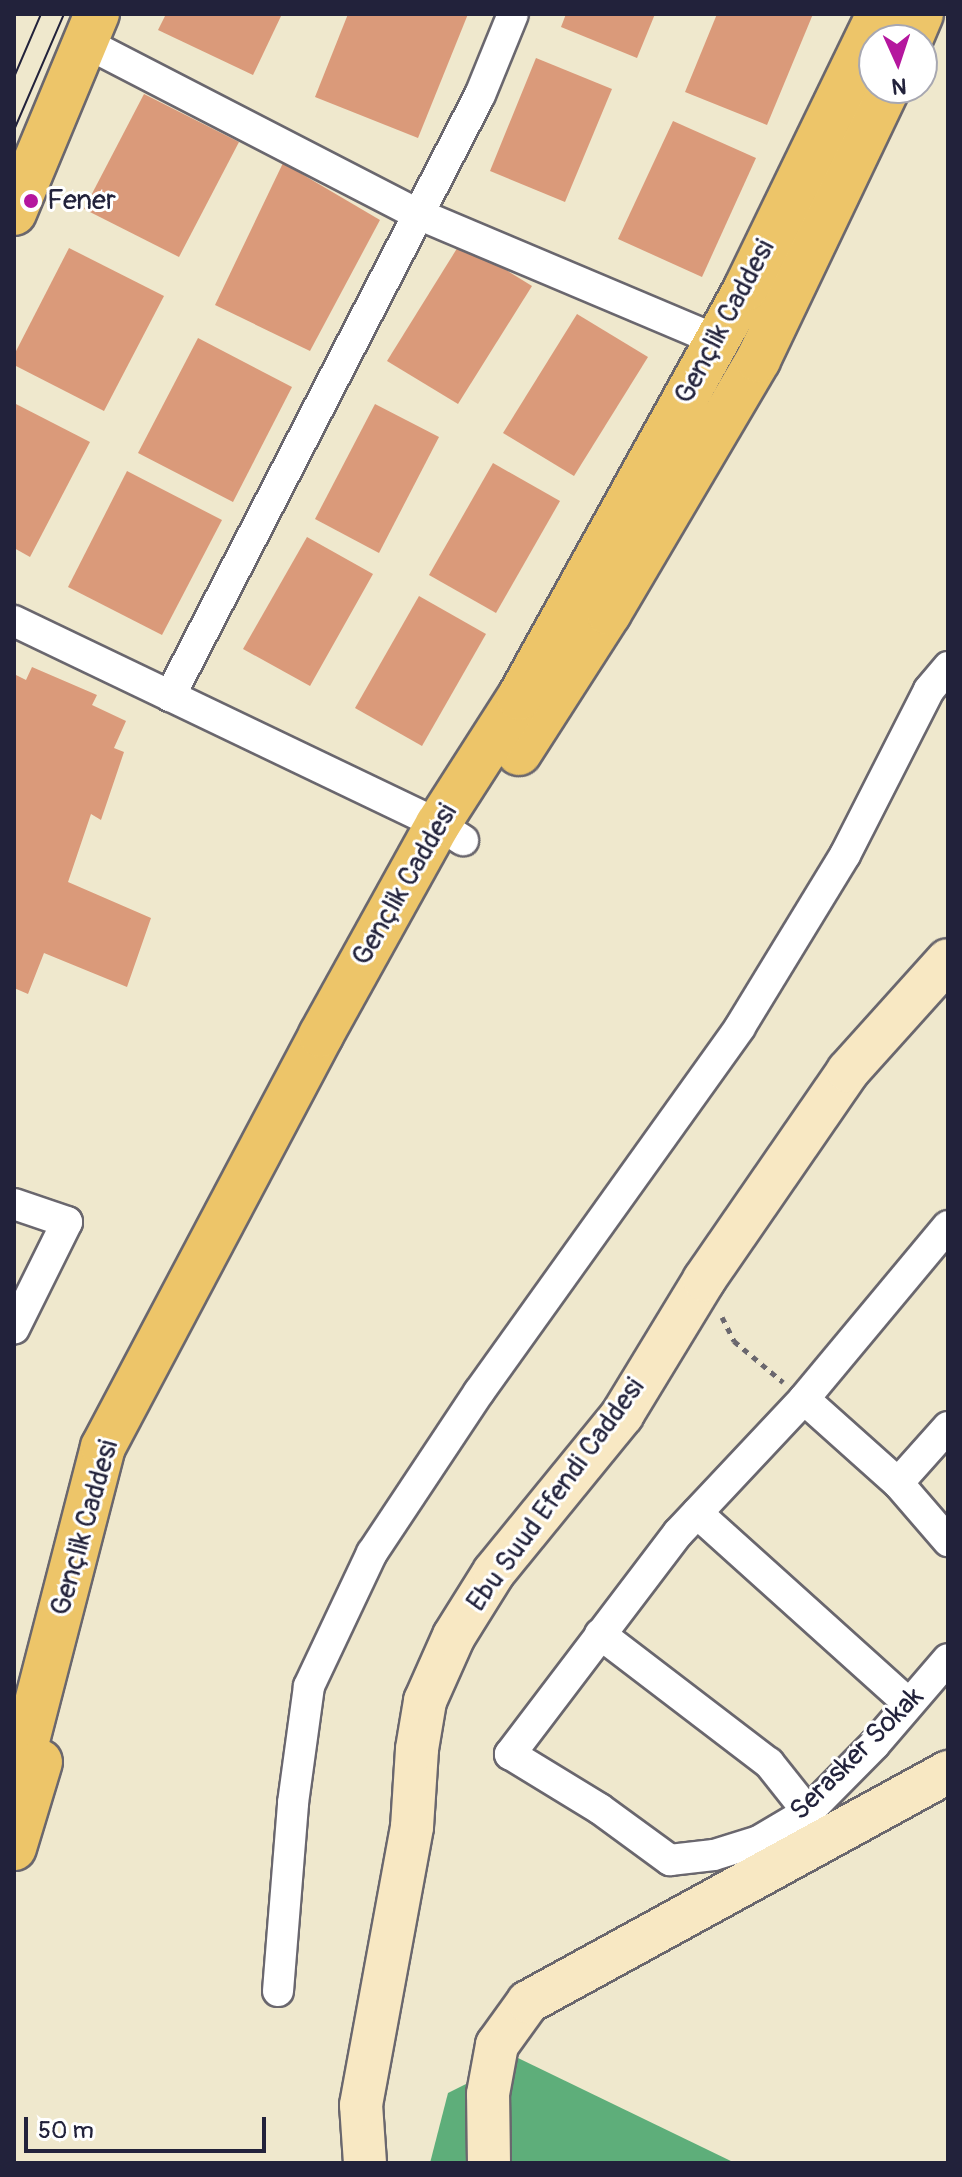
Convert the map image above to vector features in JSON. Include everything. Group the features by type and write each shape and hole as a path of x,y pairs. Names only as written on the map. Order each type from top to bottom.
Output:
{"main road":[{"name":"Gençlik Caddesi","path":"14,1848 60,1692 123,1449 519,698 717,340 879,14"},
{"path":"14,213 91,29"},
{"name":"Gençlik Caddesi","path":"14,1791 103,1447 321,1035 450,832 609,613 758,360 880,104"}],"street":[{"path":"170,696 480,95 513,14"},
{"path":"91,29 418,214 717,340"},
{"path":"14,621 450,832"},
{"path":"278,1991 293,1803 309,1686 372,1553 479,1392 740,1027 845,855 929,690 948,667"},
{"name":"Ebu Suud Efendi Caddesi","path":"365,2163 361,2105 412,1827 417,1749 425,1701 454,1636 494,1572 622,1415 704,1280 848,1071 948,960"},
{"path":"14,1204 67,1222 14,1329"},
{"path":"808,1812 769,1763 600,1634 697,1513 804,1399 948,1226"},
{"path":"804,1399 898,1483 948,1541"},
{"path":"898,1483 948,1427"},
{"path":"697,1513 909,1704"},
{"name":"Serasker Sokak","path":"600,1634 510,1754 600,1809 670,1860 714,1855 759,1841 808,1812 948,1659"},
{"path":"489,2163 488,2094 497,2045 528,2002 948,1772"}],"path":[{"path":"704,1280 734,1341 804,1399"}],"green space":[{"path":"518,2058 735,2163 430,2163 448,2093"}],"building":[{"path":"166,14 282,14 253,75 158,30"},
{"path":"348,14 468,14 418,138 315,97"},
{"path":"566,14 655,14 637,58 561,27"},
{"path":"717,14 813,14 767,125 685,92"},
{"path":"536,58 612,89 565,202 490,171"},
{"path":"144,94 239,142 179,257 84,209"},
{"path":"673,121 756,158 702,277 618,239"},
{"path":"283,163 380,220 310,351 215,305"},
{"path":"461,242 532,286 458,404 387,361"},
{"path":"69,248 164,296 104,411 14,365 14,355"},
{"path":"577,314 648,357 574,476 503,433"},
{"path":"198,338 292,387 233,502 138,453"},
{"path":"14,403 90,442 30,557 14,548"},
{"path":"375,404 439,437 379,553 315,519"},
{"path":"493,463 560,501 496,613 429,575"},
{"path":"127,471 222,520 162,635 68,587"},
{"path":"307,537 373,574 310,686 243,649"},
{"path":"419,596 486,634 422,746 355,708"},
{"path":"32,667 97,695 92,705 126,721 114,748 124,752 101,820 91,814 68,882 151,918 127,987 44,953 28,994 14,988 14,674 26,680"}],"tram line":[{"path":"14,77 41,14"},
{"path":"14,130 64,14"}],"place":[{"name":"Fener","path":"31,201"}]}
